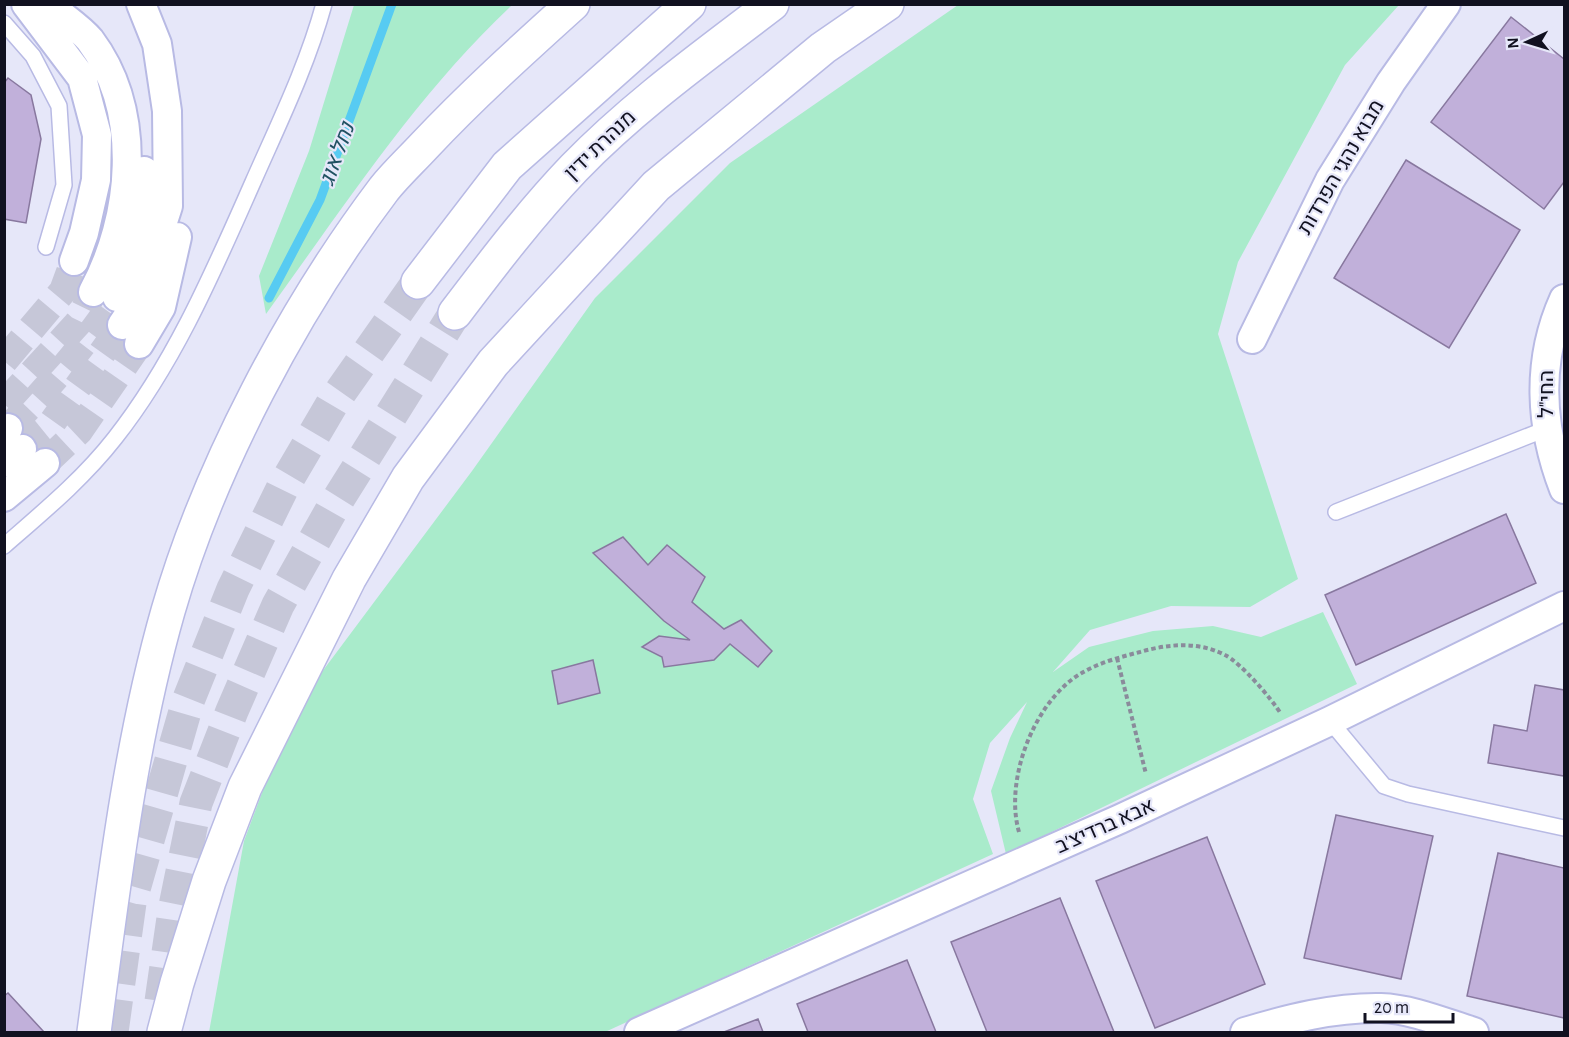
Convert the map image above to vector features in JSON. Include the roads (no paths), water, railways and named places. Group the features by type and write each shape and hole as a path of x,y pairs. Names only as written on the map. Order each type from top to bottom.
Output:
{"highway":[{"path":"94,1032 126,800 145,708 168,611 188,548 216,478 296,322 386,188 452,116 573,4"},
{"path":"418,282 507,166 689,4"},
{"name":"מנהרת ידין","path":"455,313 518,230 575,167 661,88 772,4"},
{"path":"164,1032 209,881 245,787 349,579 408,478 493,363 656,186 822,48 887,4"}],"street":[{"path":"26,4 82,78 97,135 96,180 84,233 74,261"},
{"path":"48,4 89,39 133,101 144,159 143,220 105,295"},
{"path":"130,335 161,307 178,232 169,156 167,111 157,44 141,4"},
{"name":"מבוא נהגי הפרדות","path":"1252,339 1330,180 1391,82 1446,4"},
{"name":"החי\"ל","path":"1564,299 1547,348 1544,395 1546,429 1564,489"},
{"path":"4,497 17,447"},
{"name":"אבא ברדיצ'ב","path":"639,1032 1154,804 1564,606"},
{"path":"1245,1032 1297,1018 1382,1008 1432,1018 1474,1032"}],"lane":[{"path":"4,546 65,494 115,438 165,366 226,243 311,53 324,4"},
{"path":"4,23 33,56 59,106 64,185 46,248"},
{"path":"1336,512 1546,429"},
{"path":"1330,721 1384,786 1408,794 1564,828"}],"waterway":[{"name":"נחל אוג","path":"269,298 320,200 392,4"}],"tunnel":[{"path":"4,361 63,291 74,261"},
{"path":"112,1032 130,903 188,701 233,589 282,489 332,404 418,282"},
{"path":"4,404 78,323 93,292"},
{"path":"8,428 66,365 117,297"},
{"path":"161,1001 174,911 196,803 232,711 278,605 332,509 455,313"},
{"path":"22,449 49,427 122,325"},
{"path":"45,463 79,431 139,344"}]}
